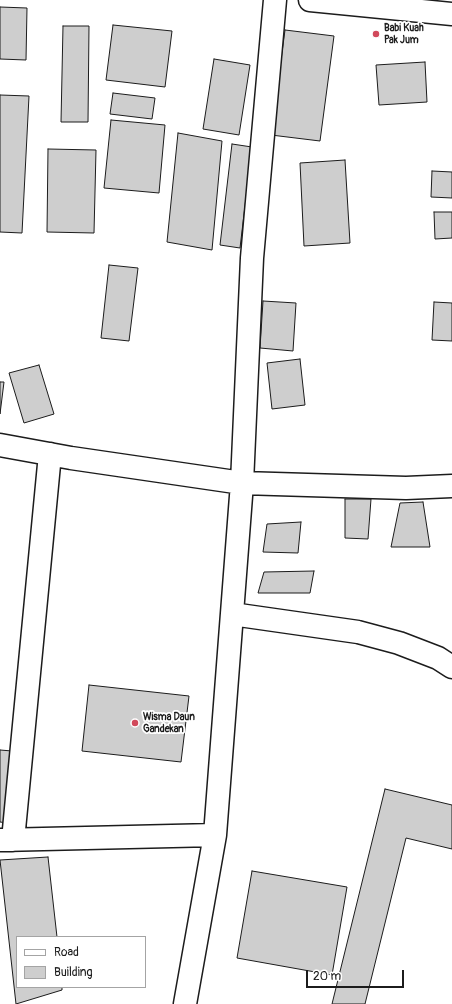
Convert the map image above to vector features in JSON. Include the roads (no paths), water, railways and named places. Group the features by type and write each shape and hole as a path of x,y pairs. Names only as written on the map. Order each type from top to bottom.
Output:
{"street":[{"path":"185,1004 215,835 242,483 252,258 275,0"},
{"path":"310,0 452,14"},
{"path":"0,445 242,483 406,488 452,486"},
{"path":"50,454 6,840 215,835"},
{"path":"232,614 358,632 399,643 438,658 452,666"}],"place":[{"name":"Babi Kuah Pak Jum","path":"376,34"},
{"name":"Wisma Daun Gandekan","path":"135,723"}]}
